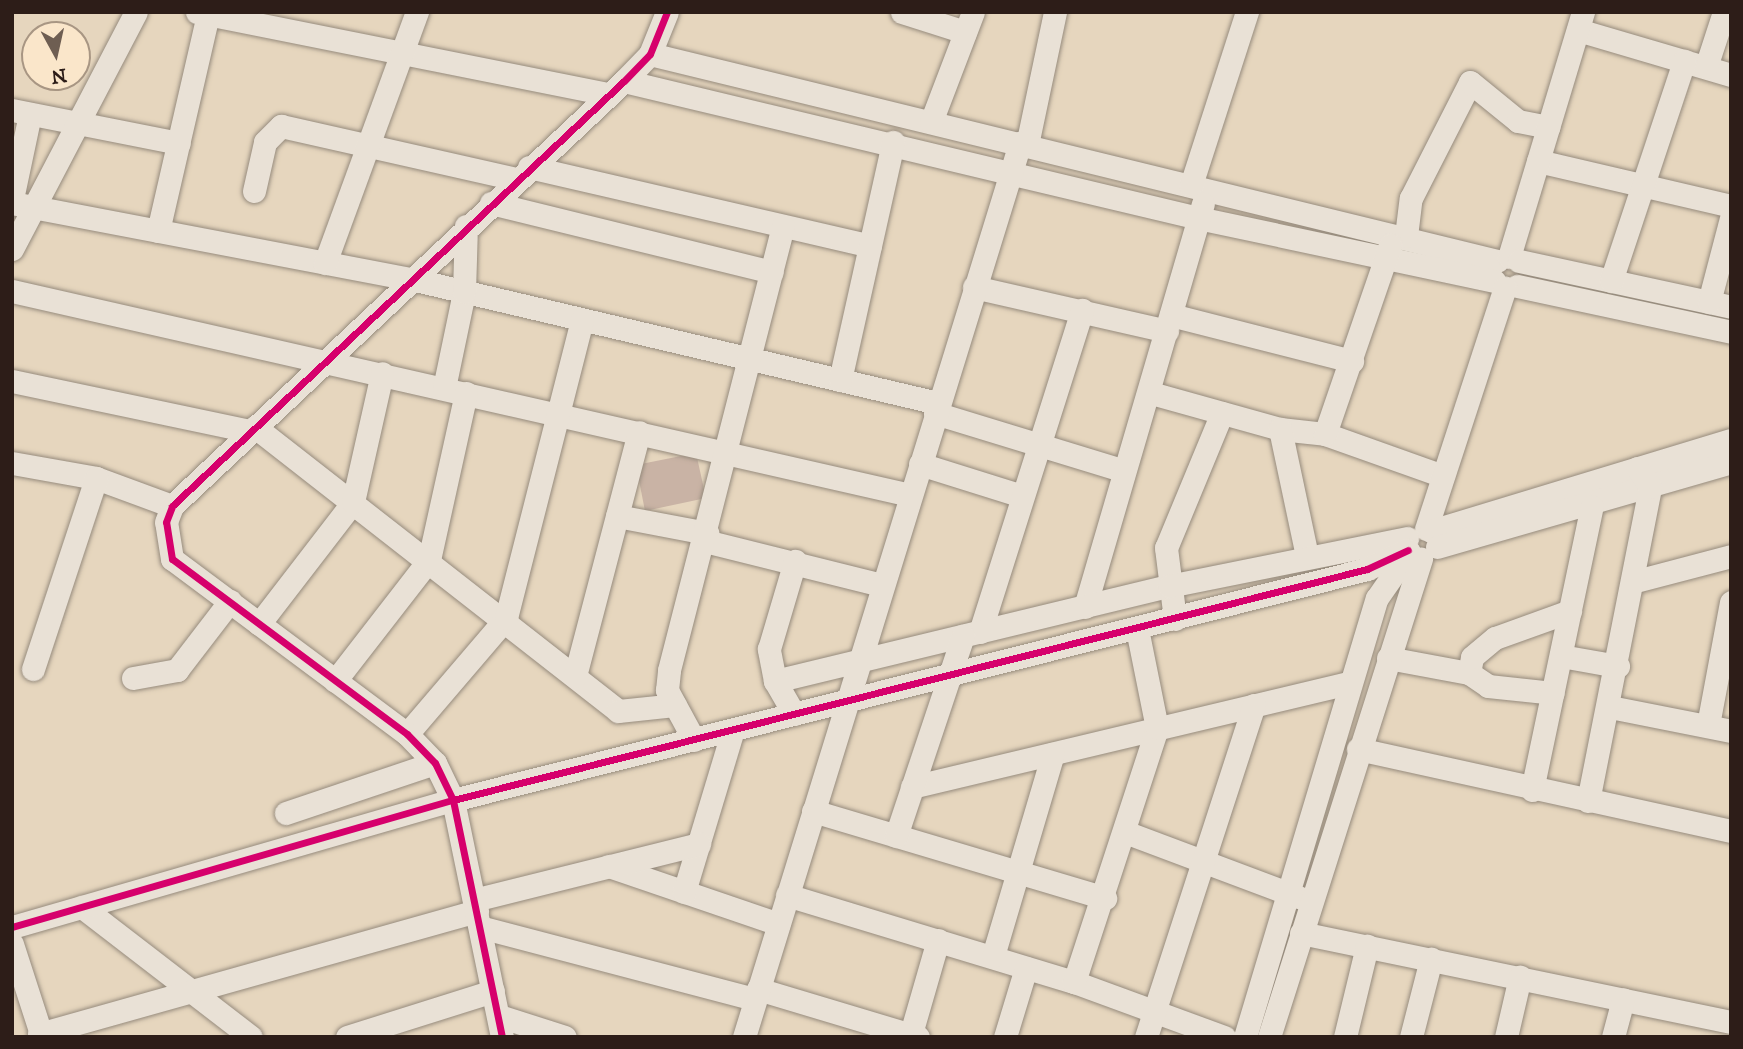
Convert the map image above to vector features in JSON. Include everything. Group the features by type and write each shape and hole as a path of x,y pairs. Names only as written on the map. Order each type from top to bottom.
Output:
{"street":[{"path":"20,203 78,123 136,12"},
{"path":"325,263 417,12"},
{"path":"565,1037 500,1026 453,800 435,763 407,734 172,559 166,522 172,506 650,54 667,12"},
{"path":"902,12 969,22 931,122"},
{"path":"744,1037 1010,170 1023,144 1055,12"},
{"path":"1085,607 1121,470 1151,393 1198,218 1199,187 1247,12"},
{"path":"1706,68 1724,12"},
{"path":"158,231 203,13 402,55 616,87 894,142 1198,218 1387,258 1611,281 1720,304 1731,218"},
{"path":"1256,1035 1301,933 1311,902 1388,658 1420,544 1507,272 1580,21 1684,61 1731,75"},
{"path":"650,54 1400,234 1507,272 1731,332"},
{"path":"1611,281 1684,61"},
{"path":"1325,434 1411,198 1470,82 1518,121 1548,127"},
{"path":"12,249 20,203 21,112 178,144"},
{"path":"254,191 265,142 281,126 783,226 870,246"},
{"path":"840,380 894,142"},
{"path":"1538,161 1731,206"},
{"path":"20,203 411,279 840,380 937,408 1121,470"},
{"path":"491,203 772,272"},
{"path":"335,681 429,560 455,390 464,292 466,226"},
{"path":"694,740 667,690 669,670 706,537 783,226"},
{"path":"974,287 1082,310 1169,323 1352,361"},
{"path":"12,291 326,360 910,495"},
{"path":"896,836 950,676 971,634 1022,496 1082,310"},
{"path":"407,734 506,618 562,415 582,320"},
{"path":"258,624 354,502 382,373"},
{"path":"12,380 252,429 354,502 506,618 618,711 675,705"},
{"path":"1151,393 1280,429 1325,434 1443,476"},
{"path":"1175,619 1166,548 1222,413"},
{"path":"1280,429 1307,556"},
{"path":"575,676 639,432"},
{"path":"775,681 1169,586 1307,556 1420,544 1592,506 1644,478 1731,440"},
{"path":"12,927 453,800 794,714 846,704 1367,569 1420,544 1644,478 1731,462"},
{"path":"12,463 96,478 172,506"},
{"path":"920,464 1022,496"},
{"path":"33,669 96,478"},
{"path":"1588,801 1636,581 1644,478"},
{"path":"1532,790 1592,506"},
{"path":"617,516 706,537 882,585"},
{"path":"1256,1035 1286,892 1377,598 1420,544"},
{"path":"1636,581 1731,556"},
{"path":"794,714 775,681 769,649 795,561"},
{"path":"133,678 177,670 230,601"},
{"path":"1708,725 1731,602"},
{"path":"1469,673 1472,657 1495,638 1570,611"},
{"path":"1023,622 1029,656"},
{"path":"1074,982 1105,898 1157,728 1137,629"},
{"path":"1561,656 1618,666"},
{"path":"1388,658 1469,673 1488,686 1553,693"},
{"path":"912,788 1350,683"},
{"path":"1146,1037 1254,705"},
{"path":"1610,707 1731,731"},
{"path":"684,892 733,730"},
{"path":"1358,749 1532,790 1731,831"},
{"path":"993,956 1053,754"},
{"path":"286,813 435,763"},
{"path":"813,811 1105,898"},
{"path":"1125,832 1311,902"},
{"path":"12,944 40,1035 477,913 609,866 699,844"},
{"path":"609,866 778,924"},
{"path":"787,895 1074,982 1224,1037"},
{"path":"82,907 251,1037"},
{"path":"477,913 757,994 862,1029 913,1036 938,940"},
{"path":"1301,933 1731,1022"},
{"path":"1345,1037 1367,946"},
{"path":"1411,1037 1430,959"},
{"path":"1005,1037 1026,968"},
{"path":"1506,1037 1520,977"},
{"path":"347,1037 493,992"},
{"path":"1613,1037 1623,999"}],"building":[{"path":"696,453 706,498 645,511 636,465"}],"cycle path":[{"path":"502,1037 453,800 435,763 407,734 172,559 166,522 172,506 624,81 650,54 667,12"},
{"path":"12,927 453,800 1367,569 1408,550"}]}
